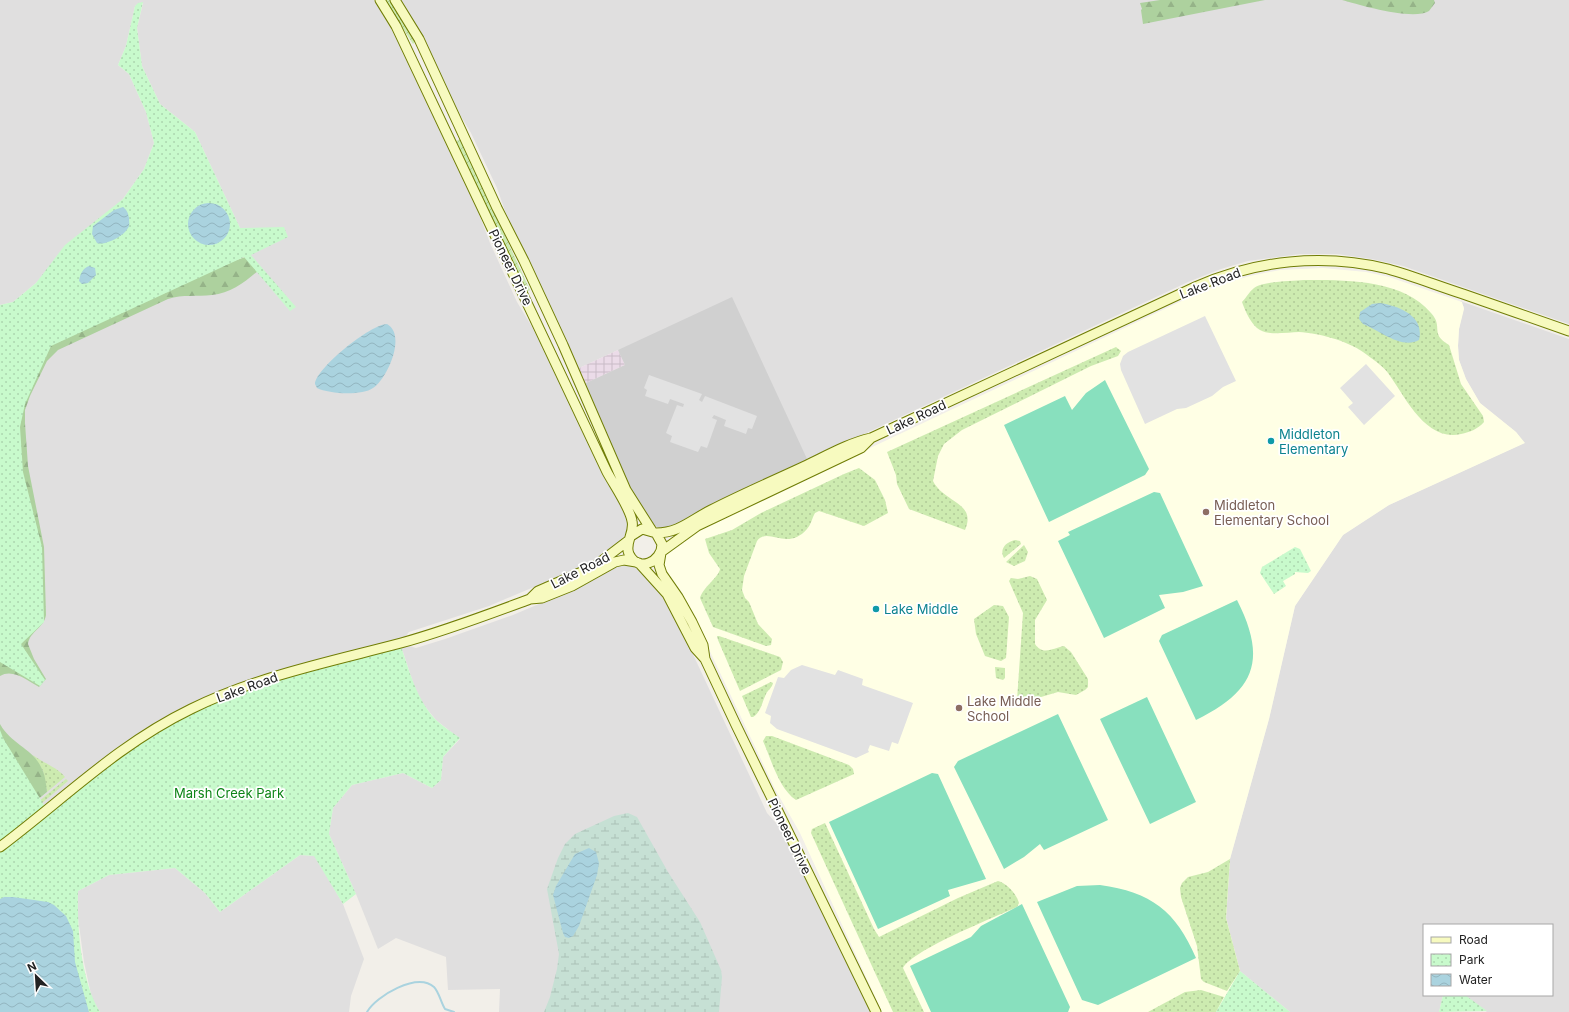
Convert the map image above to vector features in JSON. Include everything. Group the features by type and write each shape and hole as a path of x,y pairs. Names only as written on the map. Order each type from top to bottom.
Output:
{"street":[{"name":"Pioneer Drive","path":"380,0 396,26 607,472 629,512 633,523 630,538"},
{"name":"Pioneer Drive","path":"395,0 414,29 497,208 524,261 566,352 626,490 654,532"},
{"name":"Lake Road","path":"654,532 667,533 676,530 738,497 858,441 871,438 1195,287 1230,274 1268,265 1322,261 1377,267 1416,278 1569,331"},
{"name":"Lake Road","path":"661,552 697,526 861,448 871,438"},
{"path":"638,530 654,532 661,540 661,552 652,562 638,562 629,554 627,547 630,538 638,530"},
{"name":"Lake Road","path":"530,599 538,591 602,562 630,538"},
{"name":"Pioneer Drive","path":"661,552 661,571 688,613 703,645 705,659"},
{"name":"Lake Road","path":"0,847 114,755 154,729 190,710 266,678 431,634 530,599 542,598 591,577 617,561 638,562"},
{"name":"Pioneer Drive","path":"638,562 667,594 695,648 705,659 876,1012"}],"shaded area":[{"path":"0,0 374,0 393,31 476,206 490,243 517,302 543,345 606,479 626,512 629,522 627,533 622,539 595,561 489,606 409,632 400,643 47,810 3,738 0,730 0,662 40,686 44,680 21,644 25,404 51,346 250,255 240,228 195,132 160,104 142,66 137,28 143,3 135,6 126,46 118,65 129,74 146,112 154,143 144,169 123,199 36,283 13,302 0,305"},
{"path":"401,0 1569,0 1569,324 1403,266 1372,259 1337,254 1300,254 1248,261 1221,269 1188,282 715,504 656,527 624,476 584,384 625,365 618,350 577,369 511,228 497,188 471,133 456,108 420,33"},
{"name":"Lake Middle School","path":"1323,268 1366,272 1389,277 1462,302 1464,309 1459,329 1458,346 1459,360 1466,379 1480,403 1516,432 1525,443 1389,505 1343,535 1295,606 1269,719 1230,859 1226,918 1240,971 1216,1012 882,1012 800,833 775,789 697,624 663,568 665,555 686,535 1188,298 1216,286 1250,276 1280,270"},
{"path":"732,297 808,461 680,525 661,529 653,525 640,509 584,384 625,365 618,350"},
{"path":"1460,301 1569,339 1569,1012 1487,1012 1464,996 1553,996 1553,924 1423,924 1423,996 1443,996 1439,1012 1290,1012 1240,971 1226,918 1230,859 1269,719 1295,606 1343,535 1389,505 1524,443 1516,432 1480,403 1466,379 1459,360 1458,346 1459,329 1464,307"},
{"path":"1205,316 1236,381 1223,387 1212,396 1186,408 1177,409 1145,424 1121,370 1120,364 1123,356 1128,352"},
{"path":"618,350 625,365 584,384 577,369"},
{"path":"1366,364 1395,396 1364,425 1348,407 1353,403 1340,388"},
{"path":"649,375 702,394 699,400 702,402 705,396 757,416 752,429 748,428 746,434 724,426 726,420 714,415 712,418 717,420 707,448 701,446 698,452 670,442 672,436 666,433 677,405 683,407 684,404 670,399 668,404 645,396 647,390 644,388"},
{"path":"625,563 637,567 649,577 670,605 767,813 793,842 876,1012 499,1012 500,989 448,990 446,957 396,938 378,949 356,894 329,834 333,808 352,785 403,773 432,788 441,780 443,757 460,739 436,720 423,704 415,688 400,643 416,648 445,639 513,615 581,586 597,578 609,569"},
{"path":"802,665 835,675 838,670 863,679 862,685 913,703 898,744 892,742 889,751 870,745 868,750 869,752 856,758 777,729 770,723 771,716 765,713 778,677 784,678 791,670"},
{"path":"300,855 315,856 343,904 364,959 351,996 349,1012 100,1012 92,999 84,962 78,918 78,891 109,875 175,868 205,893 220,912"}],"green space":[{"path":"385,0 390,0 415,42 413,44"},
{"path":"1160,0 1265,0 1143,24 1140,3"},
{"path":"1342,0 1434,0 1435,3 1429,11 1421,14 1411,14 1386,11"},
{"path":"143,2 137,28 142,66 160,104 195,132 240,228 284,227 288,237 251,255 296,307 290,311 244,257 51,346 25,404 20,427 23,472 42,547 44,622 21,644 45,680 40,686 0,662 0,305 13,302 36,283 65,245 123,199 144,169 154,143 146,112 129,74 118,65 126,46 135,6 138,3"},
{"path":"460,139 530,290 526,292 457,146 456,141"},
{"path":"245,257 259,270 243,283 232,289 219,294 168,299 58,350 47,361 25,410 28,466 44,547 46,615 43,623 31,636 28,644 34,659 46,679 39,687 15,674 5,674 0,676 0,436 22,336"},
{"path":"1304,280 1355,281 1372,284 1405,294 1419,302 1435,318 1440,337 1449,345 1461,384 1483,416 1484,422 1474,430 1461,434 1448,435 1437,431 1417,415 1386,370 1357,348 1341,341 1315,334 1299,332 1264,332 1254,325 1242,302 1254,288 1264,284"},
{"path":"1116,347 1121,351 1118,356 1091,366 962,430 944,444 938,456 933,481 944,494 958,503 967,514 968,521 965,530 909,509 897,484 896,475 887,452"},
{"path":"1105,380 1149,469 1145,475 1049,522 1004,425 1065,396 1072,410 1086,393"},
{"path":"859,468 875,480 885,500 888,513 864,526 819,511 815,513 808,527 800,536 785,539 767,536 761,537 757,541 744,576 742,590 745,598 749,602 758,624 772,639 771,645 766,646 713,627 700,598 704,590 717,575 720,569 709,553 705,539 732,530 761,513"},
{"path":"1154,492 1160,493 1203,586 1183,592 1159,595 1165,608 1104,638 1058,541 1070,535 1068,532"},
{"path":"1015,540 1020,541 1021,544 1004,558 1002,552 1004,546"},
{"path":"1024,545 1028,552 1025,561 1014,566 1006,562"},
{"path":"1295,547 1300,549 1311,571 1308,573 1295,572 1295,574 1283,581 1286,586 1274,594 1260,573 1262,567"},
{"path":"1030,576 1037,579 1047,600 1035,620 1035,644 1041,650 1064,646 1071,652 1088,679 1088,687 1076,695 1058,692 1024,702 1017,700 1023,613 1009,581 1011,578 1018,579"},
{"path":"1237,600 1252,640 1253,656 1250,671 1243,685 1232,697 1216,709 1196,720 1159,641 1162,635"},
{"path":"994,605 1003,606 1009,617 1006,658 1001,661 985,656 976,634 974,619"},
{"path":"717,636 780,657 783,662 781,670 740,691 718,640"},
{"name":"Marsh Creek Park","path":"400,643 418,693 428,711 444,727 460,738 443,757 441,780 432,788 403,773 352,785 333,808 329,834 356,894 343,904 314,856 300,855 220,912 205,893 175,868 109,875 78,891 78,921 84,970 88,985 100,1012 0,1012 0,730 3,738 47,810 114,755 218,697"},
{"path":"995,667 1005,668 1005,678 1003,680 996,678"},
{"path":"771,682 773,683 766,694 760,710 756,715 751,717 742,696"},
{"path":"1147,697 1196,802 1150,824 1100,719"},
{"path":"1058,714 1108,820 1044,850 1040,844 1024,857 1004,869 954,767 958,761"},
{"path":"0,724 10,737 37,761 41,767 46,782 47,792 0,830"},
{"path":"766,736 772,736 849,765 853,769 854,774 796,800 785,789 776,773 763,741"},
{"path":"33,755 58,770 65,777 47,792 43,771"},
{"path":"932,773 938,774 986,879 948,890 950,896 878,929 829,822"},
{"path":"66,779 68,781 14,827 16,820"},
{"path":"628,813 637,817 668,872 700,922 721,970 722,977 719,1012 544,1012 550,997 559,954 547,889 558,858 565,844 575,834 614,816"},
{"path":"825,823 879,937 958,898 998,881 1008,887 1016,896 1019,903 1017,907 938,943 910,960 903,968 924,1012 893,1012 811,833 812,829"},
{"path":"1230,859 1226,918 1240,971 1227,991 1204,982 1201,979 1197,946 1181,897 1180,888 1182,883 1188,877 1208,872"},
{"path":"1100,885 1118,888 1134,893 1160,906 1180,928 1196,958 1098,1005 1082,1000 1037,902 1077,886"},
{"path":"1022,904 1070,1007 1068,1012 931,1012 910,966 971,937 981,926"},
{"path":"1240,971 1290,1012 1216,1012"},
{"path":"1201,990 1224,997 1216,1012 1148,1012 1185,992"},
{"path":"1443,996 1466,996 1487,1011 1439,1012"}],"water":[{"path":"209,203 217,205 226,213 230,224 228,232 220,241 209,245 201,243 192,235 188,224 190,216 198,207"},
{"path":"123,207 129,218 129,226 126,231 119,237 109,242 100,244 97,243 92,234 93,226 114,210"},
{"path":"89,266 95,268 96,275 88,283 82,284 79,281 81,274 85,268"},
{"path":"1380,303 1395,307 1409,314 1418,325 1420,332 1419,340 1405,343 1398,341 1363,324 1359,319 1360,312 1372,304"},
{"path":"387,324 393,330 395,337 393,357 384,376 373,388 368,391 354,393 337,393 317,388 315,384 318,377 324,368 334,358 369,331"},
{"path":"589,848 596,852 599,863 597,875 579,926 573,936 569,938 565,937 563,933 553,895 556,886 575,854"},
{"path":"4,897 48,902 54,905 66,916 73,931 75,962 89,1012 0,1012 0,899"}],"waterway":[{"path":"367,1012 379,999 388,993 408,984 418,982 427,983 434,987 445,1009 454,1012"}],"place":[{"name":"Middleton Elementary","path":"1271,441"},
{"name":"Middleton Elementary School","path":"1206,512"},
{"name":"Lake Middle","path":"876,609"},
{"name":"Lake Middle School","path":"959,708"}]}
